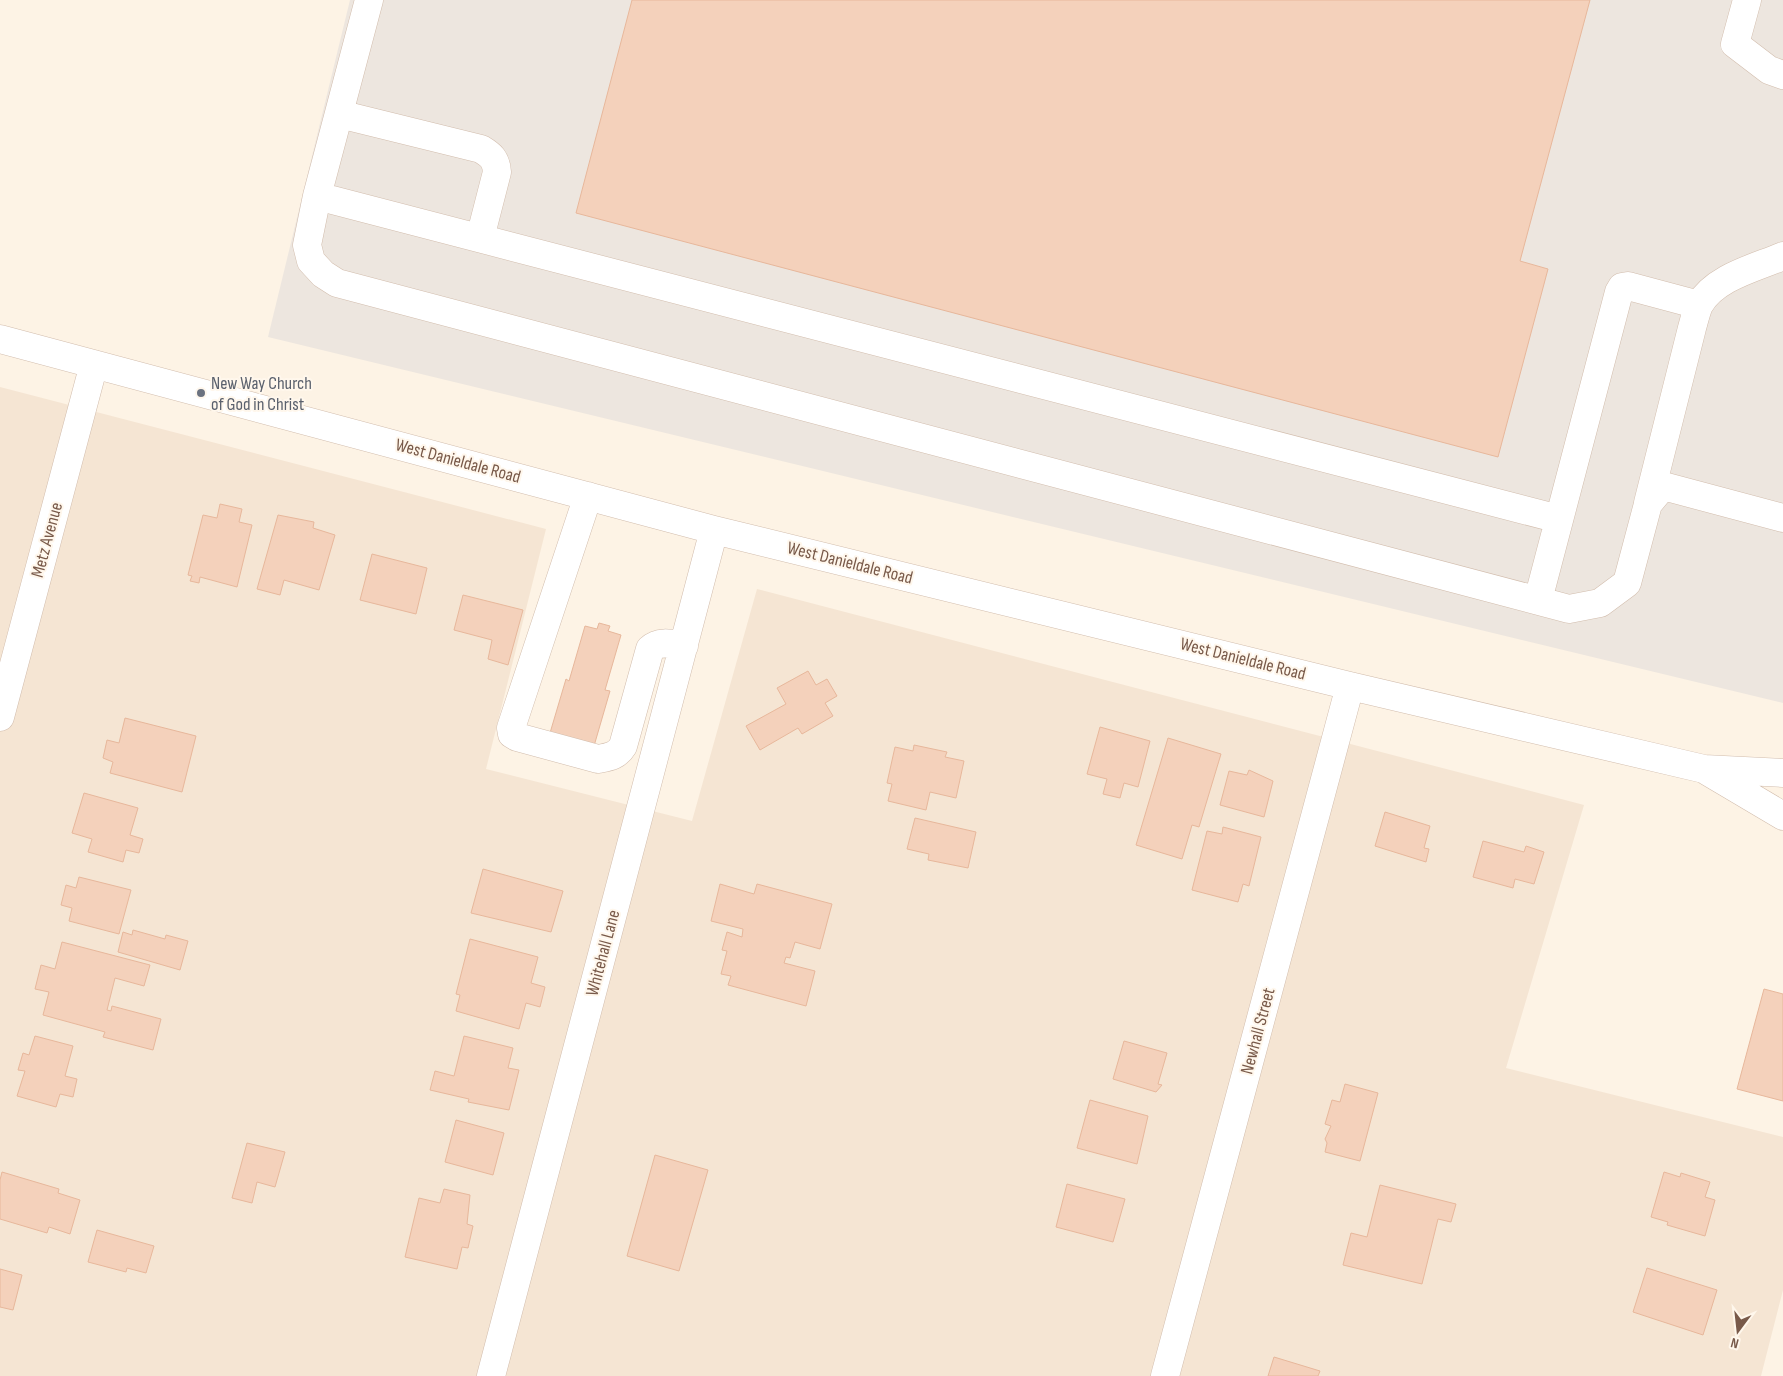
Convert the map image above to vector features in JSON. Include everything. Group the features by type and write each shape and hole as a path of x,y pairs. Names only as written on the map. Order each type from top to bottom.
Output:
{"street":[{"path":"369,0 317,196 307,245 311,261 323,274 337,284 1569,609 1600,603 1627,583 1699,305 1711,290 1730,278 1783,256"},
{"path":"1747,0 1735,44 1769,70 1783,75"},
{"path":"339,114 480,149 491,155 496,162 497,172 480,238"},
{"path":"317,196 1559,519"},
{"path":"1538,600 1618,292 1622,287 1628,286 1699,305"},
{"name":"West Danieldale Road","path":"0,340 714,530 1350,686 1704,769 1783,773"},
{"name":"Metz Avenue","path":"0,717 94,364"},
{"path":"1648,504 1663,486 1783,518"},
{"path":"588,496 511,728 512,734 517,738 598,758 610,757 619,753 623,746 650,648 654,645 668,643 684,646"},
{"name":"Whitehall Lane","path":"491,1376 714,530"},
{"name":"Newhall Street","path":"1165,1376 1350,686"},
{"name":"West Danieldale Road","path":"1704,769 1783,816"}],"shaded area":[{"path":"350,0 1783,0 1783,703 268,337"},
{"path":"0,387 546,529 486,769 692,821 757,589 1584,805 1506,1068 1783,1137 1783,1290 1761,1376 0,1376"}],"building":[{"path":"632,0 1590,0 1520,261 1548,269 1498,457 576,213"},
{"path":"220,504 242,509 239,522 252,525 237,587 200,577 199,583 190,581 192,576 188,575 203,515 217,518"},
{"path":"278,515 314,522 313,528 335,535 319,590 284,580 280,595 257,589"},
{"path":"372,554 427,568 416,614 360,600"},
{"path":"463,595 523,610 508,665 488,659 492,640 454,630"},
{"path":"599,623 610,626 608,631 621,635 605,690 610,691 594,746 550,733 566,679 569,681 585,626 597,629"},
{"path":"808,671 816,685 827,679 837,696 825,703 833,716 802,734 798,728 760,750 746,726 786,704 777,688"},
{"path":"125,718 196,736 182,792 110,773 113,762 103,758 107,740 119,743"},
{"path":"1100,727 1150,741 1138,787 1124,783 1120,798 1103,794 1107,779 1087,774"},
{"path":"1168,738 1221,754 1199,827 1192,825 1182,859 1136,845"},
{"path":"914,745 947,752 945,757 964,761 956,798 930,792 926,810 888,801 892,784 887,783 895,747 913,751"},
{"path":"1249,770 1273,781 1264,817 1220,805 1229,771 1247,775"},
{"path":"84,793 138,808 130,835 143,839 139,853 126,850 123,862 88,852 92,839 72,833"},
{"path":"1385,812 1430,826 1424,848 1429,849 1426,862 1375,846"},
{"path":"915,818 976,832 968,868 928,860 929,854 907,849"},
{"path":"1223,827 1261,837 1249,886 1243,884 1238,902 1192,890 1207,831 1222,834"},
{"path":"1483,841 1524,852 1526,846 1544,852 1534,884 1515,879 1513,888 1473,877"},
{"path":"483,869 563,891 551,932 471,913"},
{"path":"79,877 131,890 119,934 69,921 72,908 61,905 66,885 76,888"},
{"path":"720,884 754,894 757,884 832,904 820,949 795,942 790,958 786,957 784,963 815,971 806,1006 728,985 731,976 721,974 727,951 722,950 727,932 742,937 743,929 711,921"},
{"path":"133,930 165,939 166,935 188,941 180,970 118,952 123,932 132,935"},
{"path":"470,939 538,957 531,983 545,987 540,1007 526,1003 519,1029 456,1011 460,995 456,994"},
{"path":"62,942 150,965 144,986 115,978 107,1010 111,1011 112,1006 161,1019 153,1050 103,1037 105,1032 43,1015 49,992 35,989 41,965 55,969"},
{"path":"1764,989 1783,994 1783,1101 1737,1089"},
{"path":"35,1036 73,1046 65,1076 77,1079 73,1097 60,1094 56,1107 17,1096 25,1071 18,1070 23,1053 29,1055"},
{"path":"464,1036 513,1048 508,1068 519,1070 509,1110 468,1102 469,1099 430,1090 435,1071 454,1076"},
{"path":"1124,1041 1167,1053 1158,1084 1162,1085 1156,1092 1113,1079"},
{"path":"1345,1084 1378,1093 1360,1161 1325,1152 1327,1143 1325,1139 1331,1126 1325,1124 1332,1100 1340,1102"},
{"path":"1090,1100 1148,1116 1137,1164 1077,1148"},
{"path":"456,1120 504,1133 493,1175 445,1162"},
{"path":"247,1143 285,1152 275,1187 257,1182 252,1203 232,1198"},
{"path":"655,1155 708,1170 679,1271 627,1256"},
{"path":"2,1172 59,1189 58,1193 80,1200 70,1234 49,1227 47,1233 0,1219 0,1180"},
{"path":"1664,1172 1680,1177 1681,1173 1710,1182 1705,1197 1715,1200 1705,1236 1667,1225 1668,1222 1651,1217"},
{"path":"1067,1184 1125,1199 1113,1242 1056,1227"},
{"path":"1380,1185 1456,1204 1451,1222 1438,1219 1422,1284 1343,1265 1351,1233 1367,1237"},
{"path":"444,1189 470,1195 467,1224 473,1226 468,1248 462,1247 457,1269 405,1257 419,1198 440,1203"},
{"path":"97,1230 154,1246 146,1273 127,1268 126,1272 88,1262"},
{"path":"1647,1268 1717,1290 1703,1335 1633,1312"},
{"path":"0,1269 22,1275 13,1310 0,1307"},
{"path":"1274,1357 1320,1371 1318,1376 1268,1376"}],"place":[{"name":"New Way Church of God in Christ","path":"201,393"}]}
